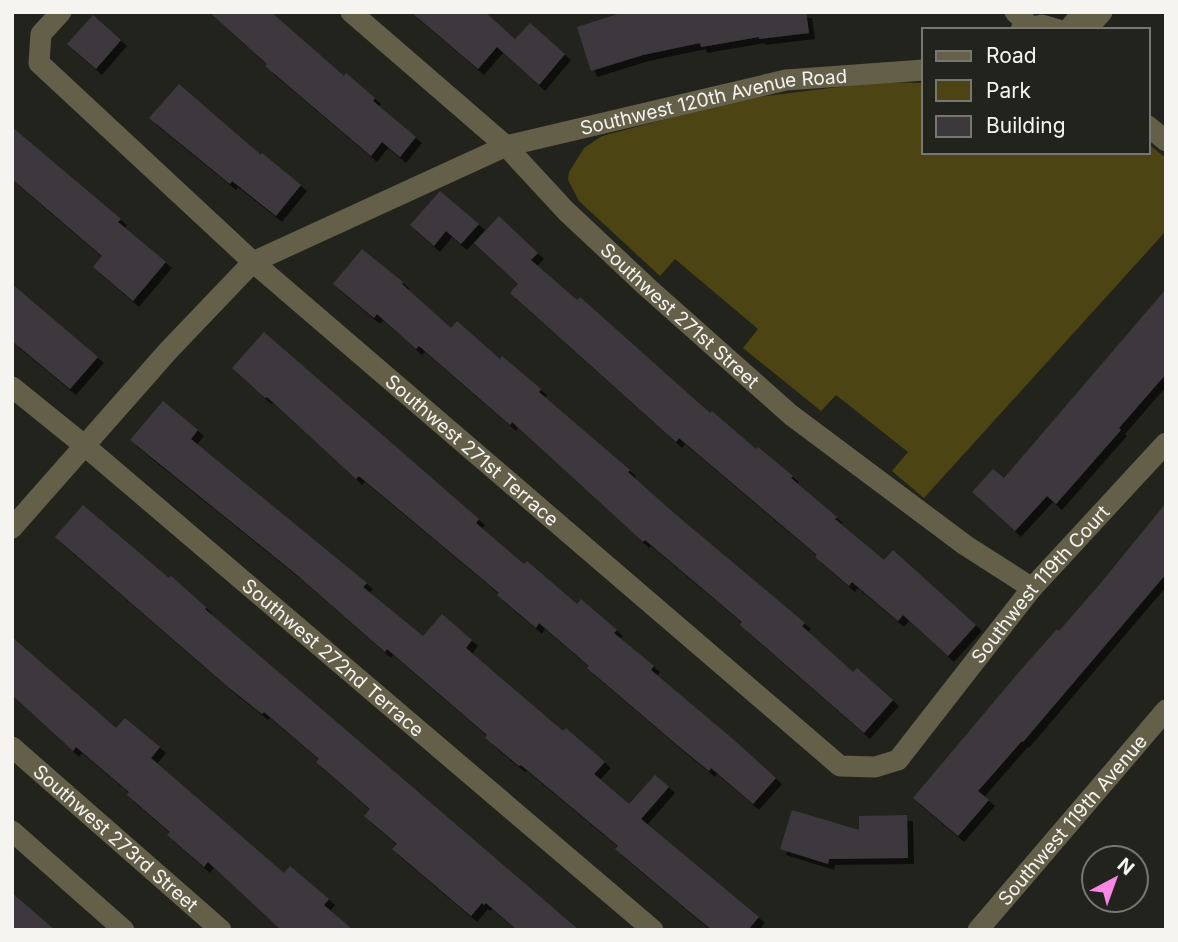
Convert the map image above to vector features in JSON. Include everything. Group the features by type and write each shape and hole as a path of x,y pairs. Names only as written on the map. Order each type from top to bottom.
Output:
{"street":[{"name":"Southwest 271st Terrace","path":"61,12 41,34 39,63 253,262 840,766 875,767 898,760 921,730"},
{"name":"Southwest 271st Street","path":"351,12 506,146 566,211 637,278 792,415 965,545 1032,588"},
{"path":"1070,28 1083,12"},
{"path":"1088,28 1102,12"},
{"path":"1022,23 1052,28"},
{"name":"Southwest 120th Avenue Road","path":"253,262 506,146 786,80 922,70"},
{"path":"1150,128 1166,141"},
{"path":"12,528 168,351 253,262"},
{"name":"Southwest 272nd Terrace","path":"12,387 85,446 653,930"},
{"name":"Southwest 119th Court","path":"921,730 1032,588 1166,443"},
{"name":"Southwest 119th Avenue","path":"978,930 1166,710"},
{"name":"Southwest 273rd Street","path":"12,747 221,930"},
{"path":"12,831 124,930"}],"green space":[{"path":"878,82 922,83 922,154 1150,154 1150,146 1166,158 1166,231 924,498 892,471 908,452 836,395 821,411 743,348 758,329 675,259 660,276 579,201 568,180 569,172 584,148 602,136 743,99"}],"building":[{"path":"209,12 271,12 344,76 346,73 375,98 373,101 416,137 400,157 382,142 371,156 265,66 267,64"},
{"path":"411,12 485,12 515,39 530,23 565,54 539,85 497,47 478,69"},
{"path":"624,12 806,12 809,33 759,37 701,47 700,43 643,55 591,71 577,27"},
{"path":"93,15 121,40 96,69 67,44"},
{"path":"179,84 261,155 262,153 301,185 276,216 232,181 230,184 149,118"},
{"path":"12,127 121,219 118,222 166,262 133,301 93,267 102,256 12,179"},
{"path":"440,191 479,224 461,244 446,231 434,246 410,225"},
{"path":"499,216 538,253 531,260 577,300 580,297 710,413 712,411 793,476 791,478 837,517 835,519 884,560 893,550 976,625 948,656 903,615 898,621 852,582 849,586 815,557 817,555 679,438 676,442 510,293 518,284 474,243"},
{"path":"362,249 403,282 402,284 451,328 457,321 500,359 502,356 541,389 539,392 630,470 628,472 675,514 805,623 802,626 853,672 857,668 893,700 864,733 740,625 742,622 645,540 643,542 512,422 510,425 419,346 416,349 377,314 374,318 333,284"},
{"path":"12,284 98,357 70,389 12,341"},
{"path":"1166,289 1166,374 1056,504 1047,496 1015,531 972,492 993,469 1004,478"},
{"path":"264,332 479,519 476,523 524,564 527,561 577,604 581,599 617,630 614,633 654,666 651,670 776,778 753,804 711,768 709,771 676,744 539,623 536,628 497,595 499,593 359,476 356,479 232,368"},
{"path":"163,401 198,430 191,439 367,583 363,587 423,636 442,614 472,640 466,648 563,731 566,728 605,762 594,774 629,804 655,775 669,787 641,819 759,917 748,930 712,930 615,849 618,846 485,738 487,735 387,649 385,652 297,575 130,440"},
{"path":"1166,503 1166,574 978,791 989,800 958,836 913,798 1020,671 1100,584"},
{"path":"83,505 169,578 171,576 206,607 205,609 579,930 517,930 486,903 482,903 471,916 392,849 397,844 364,816 370,809 316,762 319,759 264,712 262,714 228,687 55,537"},
{"path":"12,637 116,728 125,718 160,747 151,758 284,873 290,866 329,899 324,905 353,930 281,930 208,862 204,867 167,835 170,832 127,795 129,792 76,747 73,751 12,695"},
{"path":"792,810 859,830 859,816 907,815 908,858 829,859 828,864 780,849"},
{"path":"12,893 55,930 12,930"}]}
